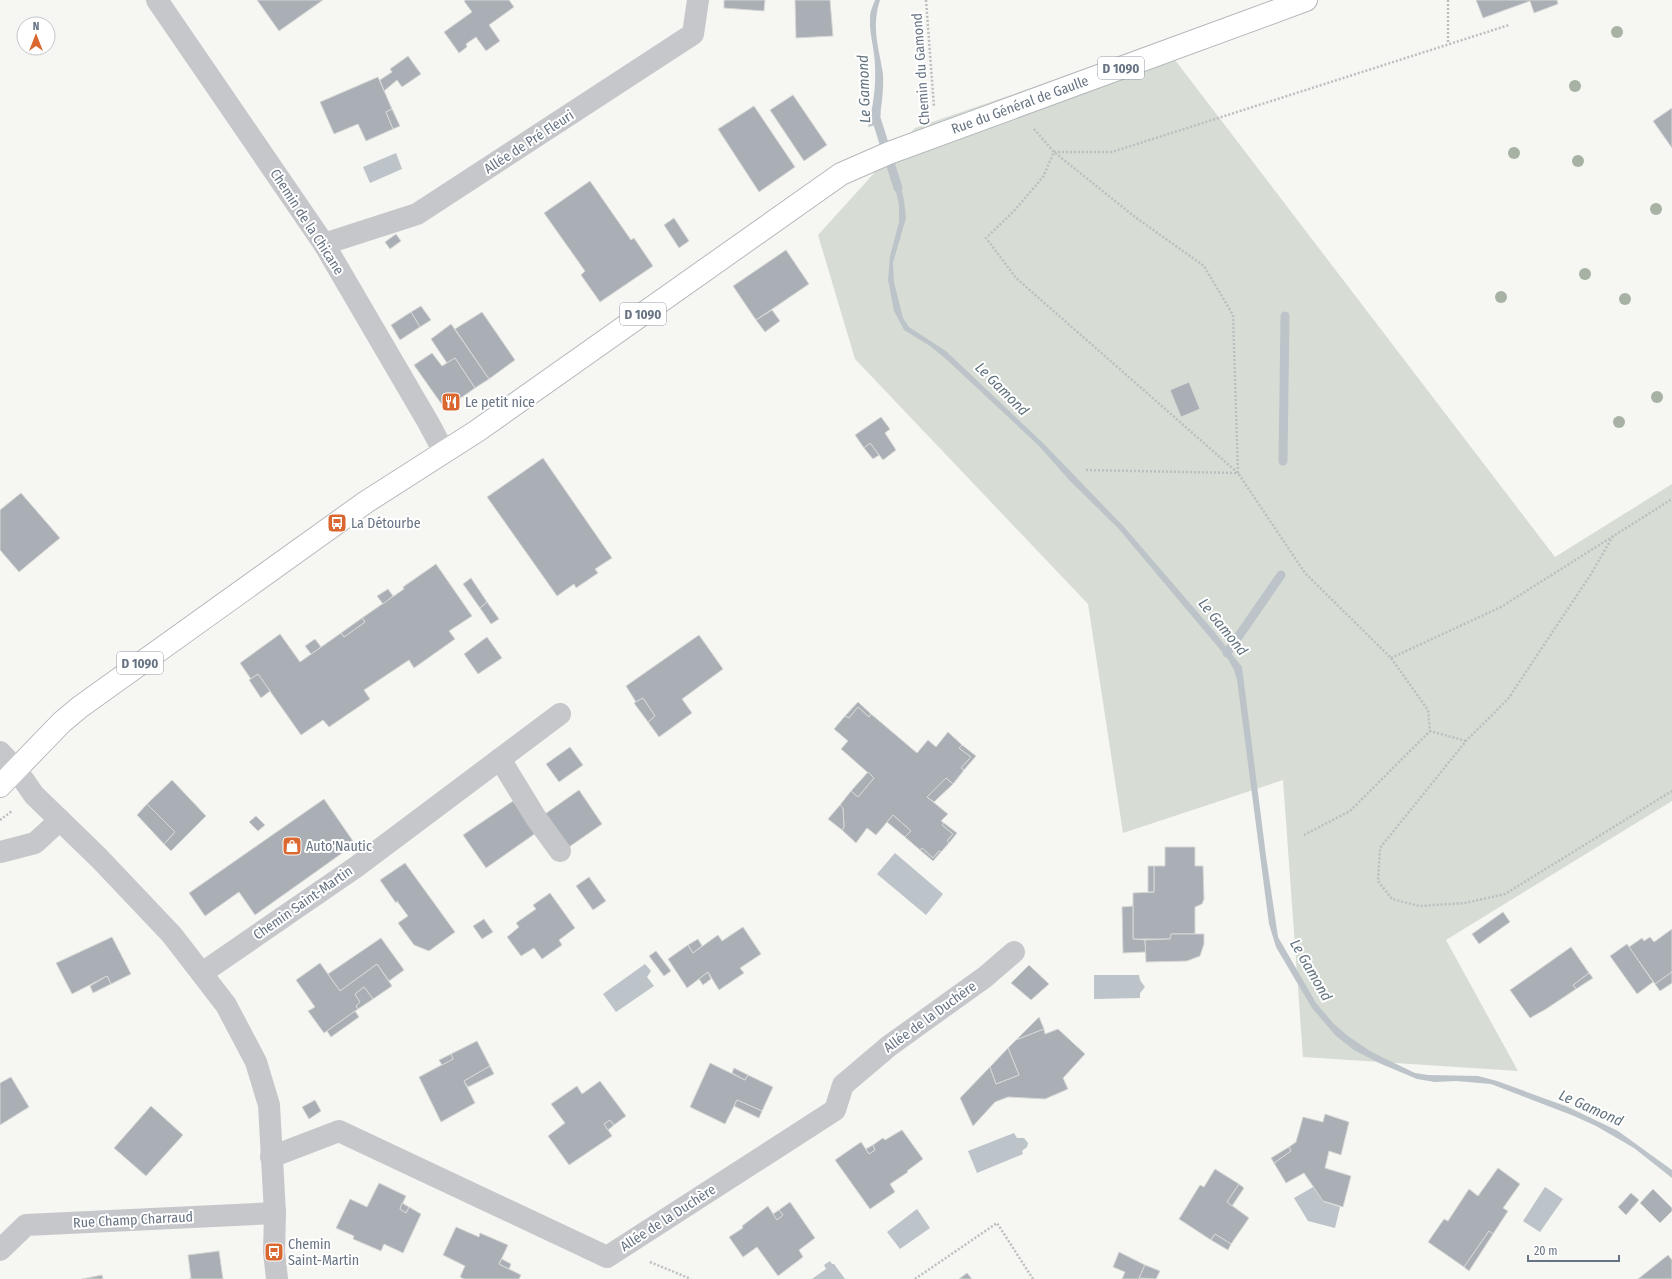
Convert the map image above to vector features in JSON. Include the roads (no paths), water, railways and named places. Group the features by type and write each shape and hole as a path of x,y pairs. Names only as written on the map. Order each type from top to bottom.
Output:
{"main road":[{"name":"Rue du Général de Gaulle","path":"444,452 477,431 841,174 889,153 1306,0"},
{"name":"D 1090","path":"0,786 62,722 80,707 366,502 444,452"}],"street":[{"name":"Chemin de la Chicane","path":"157,0 324,244 444,452"},
{"name":"Allée de Pré Fleuri","path":"324,244 418,214 693,34 698,0"},
{"name":"Chemin Saint-Martin","path":"202,973 356,867 560,714"},
{"path":"0,752 16,769 34,795 172,934 226,1005 256,1062 269,1105 275,1213 274,1252 277,1279"},
{"path":"500,759 536,818 560,851"},
{"path":"0,852 35,843 60,820"},
{"name":"Allée de la Duchère","path":"271,1157 339,1131 607,1258 835,1110 843,1085 889,1046 985,978 1014,952"},
{"name":"Rue Champ Charraud","path":"0,1250 26,1225 275,1213"}],"waterway":[{"name":"Le Gamond","path":"876,112 876,118 898,188"},
{"path":"1283,461 1285,316"},
{"path":"1227,653 1281,575"}],"place":[{"name":"Le petit nice","path":"451,402"},
{"name":"La Détourbe","path":"337,523"},
{"name":"Auto'Nautic","path":"292,846"},
{"name":"Chemin Saint-Martin","path":"274,1252"}]}
